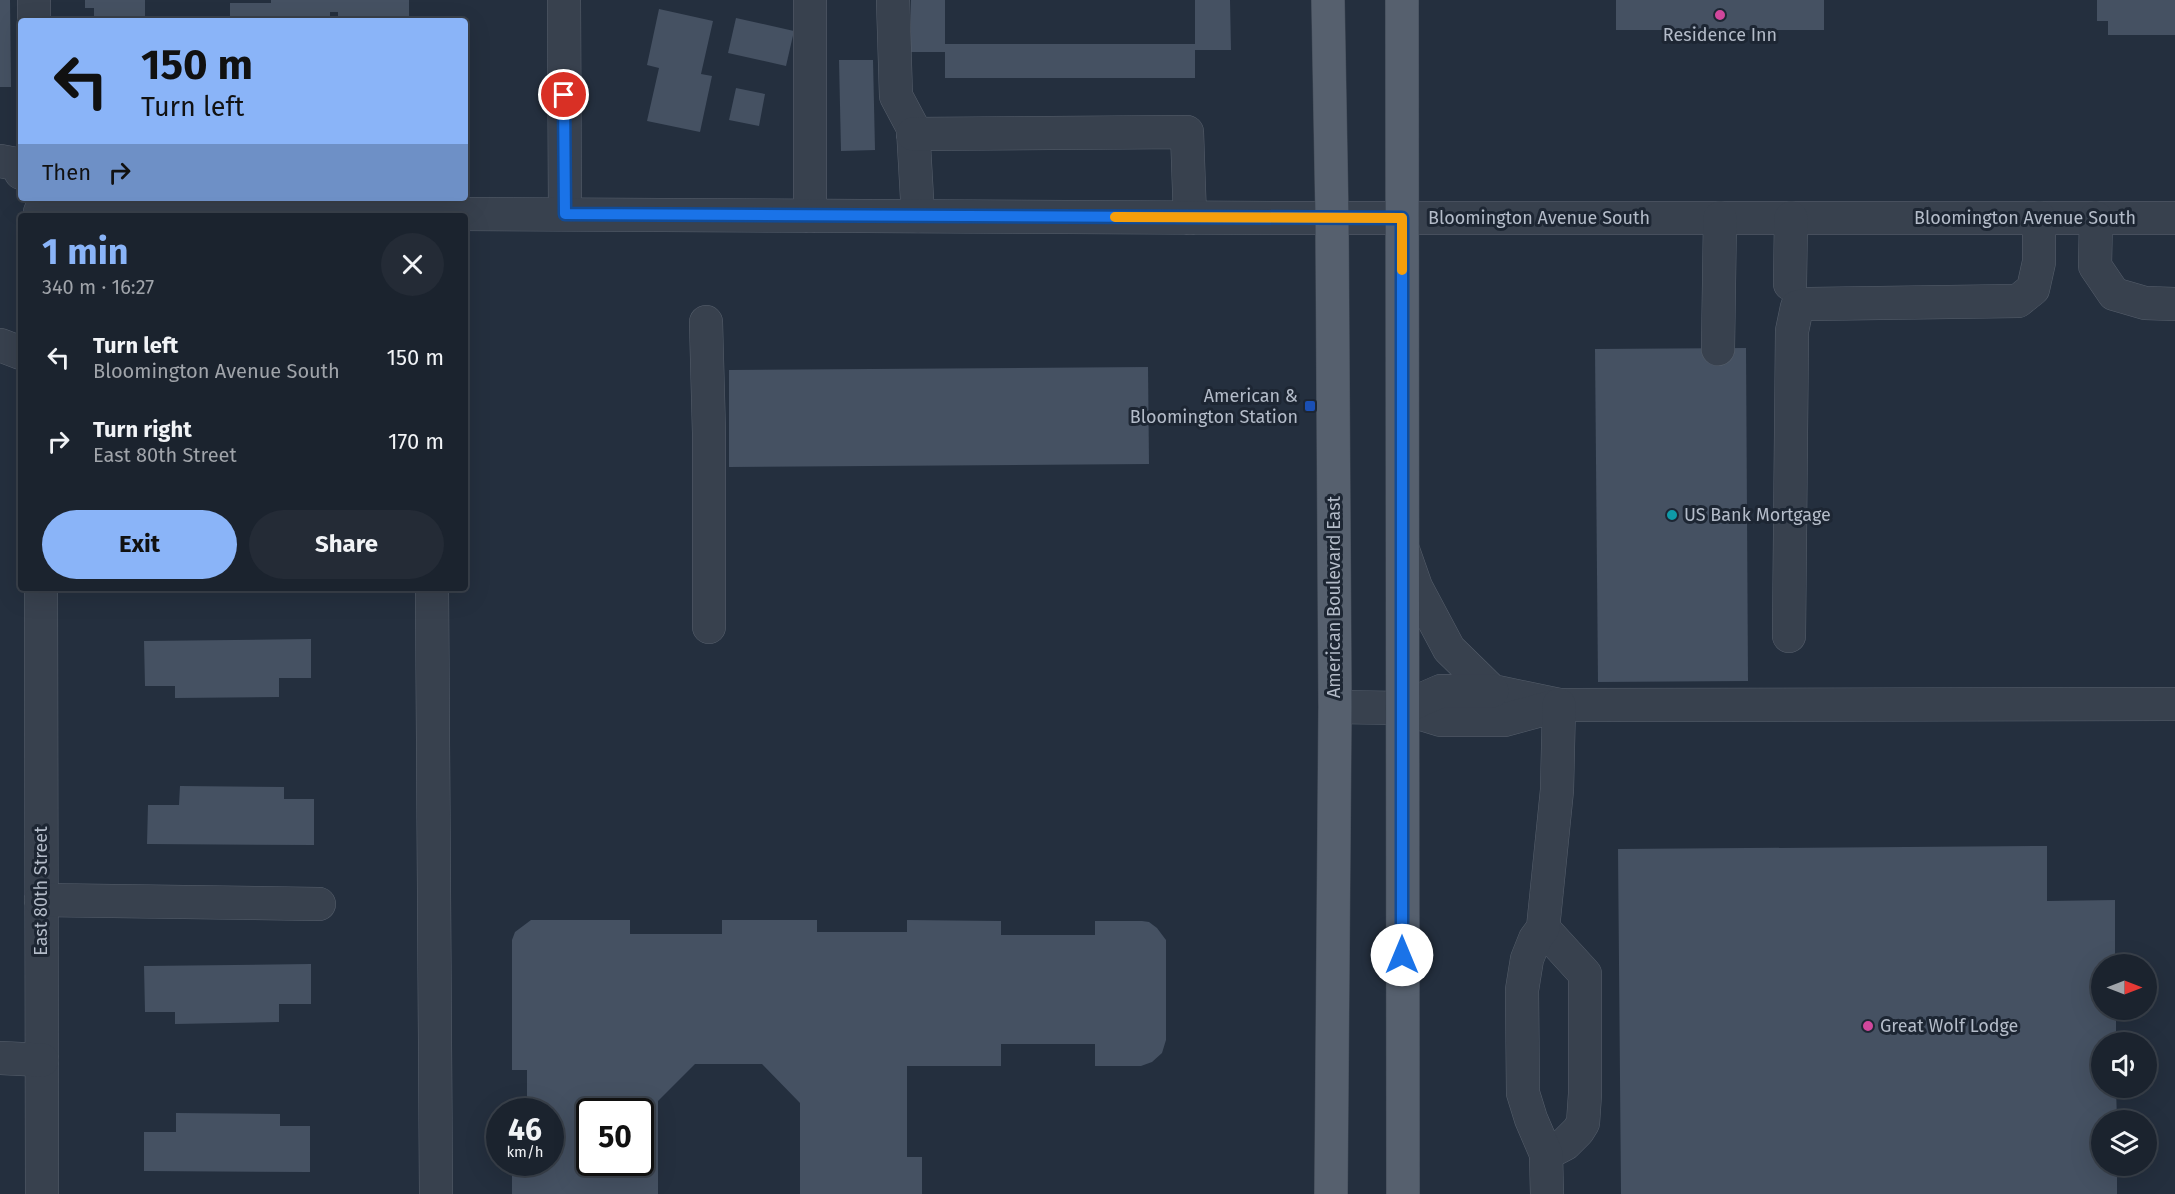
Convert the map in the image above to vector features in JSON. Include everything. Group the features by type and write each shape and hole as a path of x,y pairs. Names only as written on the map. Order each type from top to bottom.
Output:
{"main road":[{"name":"American Boulevard East","path":"1328,0 1332,218 1335,707 1331,1194"},
{"path":"1402,0 1403,1194"}],"street":[{"path":"34,0 34,18"},
{"path":"564,0 565,214"},
{"path":"810,0 810,216"},
{"path":"893,0 896,96 913,128 918,216"},
{"path":"914,134 1188,132 1190,218"},
{"name":"Bloomington Avenue South","path":"38,209 331,205 565,214 810,216 2175,218"},
{"path":"1718,348 1720,218"},
{"path":"1790,284 1791,218"},
{"path":"1789,636 1791,366 1792,331 1797,307 1810,304 2018,301 2033,289 2039,262 2039,218"},
{"path":"2096,218 2095,266 2114,294 2145,303 2175,304"},
{"path":"706,322 709,433 709,627"},
{"path":"0,345 18,353"},
{"path":"1402,548 1416,587 1449,650 1492,691"},
{"name":"East 80th Street","path":"41,591 42,1194"},
{"path":"432,591 436,1194"},
{"path":"1402,708 1441,691 1492,691 1559,705 2175,704"},
{"path":"1335,707 1402,708 1441,720 1504,720 1559,705"},
{"path":"1547,1194 1546,1154 1523,1093 1522,990 1527,959 1535,939 1543,928 1557,790 1559,705"},
{"path":"41,900 319,904"},
{"path":"1543,928 1585,974 1585,1094 1582,1123 1578,1131 1565,1144 1546,1154"},
{"path":"0,1058 42,1060"}],"building":[{"path":"0,0 10,0 11,87 0,87"},
{"path":"85,0 145,0 145,18 94,18 94,8 85,8"},
{"path":"271,0 409,0 409,18 338,18 338,12 330,12 330,18 230,18 230,3 271,3"},
{"path":"911,0 945,0 945,44 1195,44 1195,0 1230,0 1231,50 1195,50 1195,78 945,78 945,52 911,52"},
{"name":"Residence Inn","path":"1616,0 1824,0 1824,30 1616,30"},
{"path":"2097,0 2175,0 2175,35 2108,35 2108,21 2097,21"},
{"path":"659,9 713,21 701,74 712,76 700,132 647,121 659,68 647,65"},
{"path":"736,18 794,31 786,66 728,53"},
{"path":"839,60 873,60 875,150 841,151"},
{"path":"736,88 765,94 759,126 729,120"},
{"name":"US Bank Mortgage","path":"1746,348 1748,681 1598,682 1595,349"},
{"path":"1148,367 1149,464 729,467 729,370"},
{"path":"311,639 311,678 279,678 279,697 175,698 175,686 145,686 144,641"},
{"path":"180,786 284,787 284,799 314,799 314,845 147,844 148,805 179,805"},
{"name":"Great Wolf Lodge","path":"2047,846 2047,901 2115,900 2115,954 2091,954 2091,1020 2116,1020 2116,1032 2091,1032 2091,1098 2116,1098 2117,1110 2091,1110 2091,1176 2117,1176 2117,1194 1621,1194 1618,849"},
{"path":"531,920 630,920 630,934 722,934 722,920 817,920 817,932 907,932 907,920 1001,921 1001,935 1095,935 1095,921 1149,922 1166,940 1166,1040 1162,1053 1152,1062 1141,1066 1095,1066 1095,1044 1001,1044 1001,1066 907,1066 907,1157 922,1157 922,1194 800,1194 800,1103 762,1064 695,1064 658,1101 658,1194 512,1194 512,1176 564,1176 564,1098 527,1098 527,1070 512,1070 512,940 515,932"},
{"path":"311,964 311,1004 279,1004 279,1022 175,1024 175,1012 145,1012 144,966"},
{"path":"176,1113 280,1114 280,1126 310,1126 310,1172 144,1171 144,1132 176,1132"}],"slow traffic":[{"path":"1115,217 1402,218 1402,270"}],"place":[{"name":"Residence Inn","path":"1720,15"},
{"name":"American & Bloomington Station","path":"1310,406"},
{"name":"US Bank Mortgage","path":"1672,515"},
{"name":"Great Wolf Lodge","path":"1868,1026"}],"route":[{"path":"564,95 565,214 1402,218 1402,955"}]}
